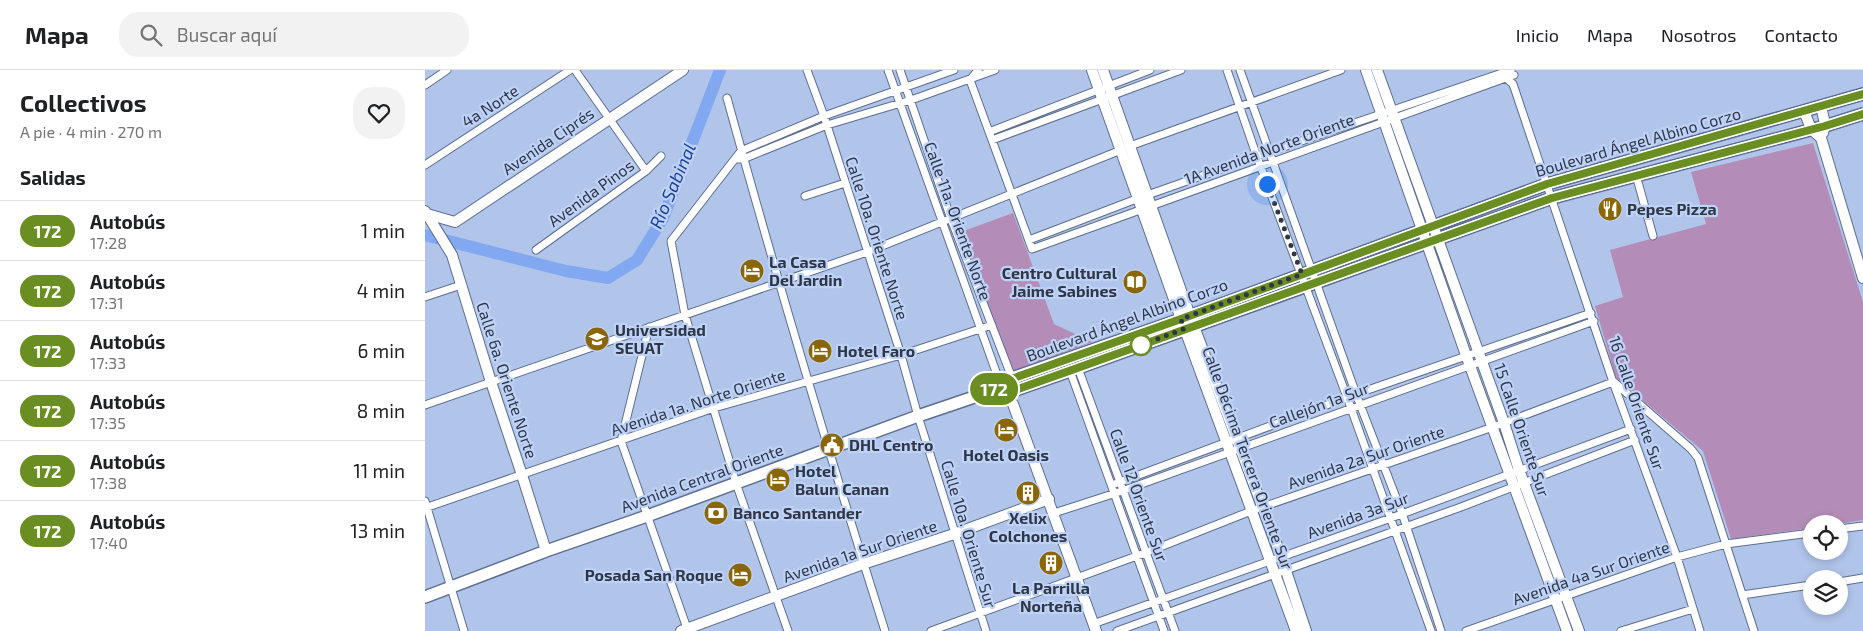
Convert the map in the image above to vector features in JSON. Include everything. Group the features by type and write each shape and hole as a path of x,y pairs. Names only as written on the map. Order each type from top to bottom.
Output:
{"main road":[{"name":"Boulevard Ángel Albino Corzo","path":"1014,384 1074,370 1307,272 1547,184 1863,94"},
{"name":"Boulevard Ángel Albino Corzo","path":"998,389 1187,322 1312,285 1552,198 1825,126 1863,114"},
{"name":"Avenida Central Oriente","path":"425,597 546,551 647,516 918,416 998,389"}],"street":[{"path":"425,85 447,70"},
{"name":"4a Norte","path":"425,165 570,70"},
{"path":"575,70 645,171"},
{"name":"Avenida Ciprés","path":"428,216 455,222 683,70"},
{"name":"Calle 10a. Oriente Norte","path":"807,70 827,125 901,355 918,416"},
{"name":"Calle 11a. Oriente Norte","path":"888,70 981,329 998,389"},
{"name":"Calle 11a. Oriente Norte","path":"900,70 951,219 1014,384"},
{"path":"970,80 978,70"},
{"path":"740,156 827,125 900,104 995,70"},
{"name":"Calle Décima Tercera Oriente Sur","path":"1092,70 1106,92"},
{"name":"Calle Décima Tercera Oriente Sur","path":"1103,70 1106,92 1233,446 1251,511 1296,631"},
{"path":"992,140 1106,92 1150,70"},
{"path":"989,132 1106,92 1181,70"},
{"path":"1227,70 1261,167 1312,285 1329,315 1356,394 1402,514 1441,631"},
{"path":"1240,70 1273,163 1312,285 1318,319 1431,631"},
{"path":"425,405 778,281 867,252 1126,148 1341,70"},
{"path":"1366,70 1388,116"},
{"path":"1377,70 1388,116 1432,241"},
{"path":"788,631 736,483 685,315 671,240 740,156 824,116 950,71"},
{"name":"1A Avenida Norte Oriente","path":"1388,116 1269,152 1029,240 1033,249 1273,163 1388,116 1509,72"},
{"name":"16 Calle Oriente Sur","path":"1509,72 1613,382 1677,557 1700,631"},
{"path":"970,80 1029,240"},
{"path":"727,98 740,156 885,631"},
{"path":"1821,106 1825,126 1821,138"},
{"path":"1805,111 1811,129 1821,138 1863,278"},
{"name":"Avenida Pinos","path":"536,250 645,171 661,156"},
{"path":"1636,175 1653,236"},
{"path":"805,196 845,183"},
{"name":"Calle 6a. Oriente Norte","path":"428,216 450,251 546,551"},
{"name":"15 Calle Oriente Sur","path":"1432,241 1480,356 1504,423 1515,472 1555,600 1567,631"},
{"name":"15 Calle Oriente Sur","path":"1432,241 1468,360 1493,428 1515,472"},
{"path":"425,297 461,285"},
{"name":"Callejón 1a Sur","path":"1480,356 1591,313"},
{"path":"1318,319 1329,315"},
{"name":"Callejón 1a Sur","path":"1054,514 1123,491 1347,397 1594,321"},
{"name":"Avenida 1a. Norte Oriente","path":"426,506 523,475 714,408 901,355 992,325"},
{"path":"649,327 621,441 685,630"},
{"name":"Callejón 1a Sur","path":"1115,484 1351,408 1397,391 1468,360"},
{"name":"Calle 12 Oriente Sur","path":"1074,370 1100,427 1115,484 1115,494 1135,556 1164,631"},
{"name":"Calle 12 Oriente Sur","path":"1074,370 1090,430 1115,484 1123,491 1175,631"},
{"path":"1394,381 1397,391"},
{"path":"1613,382 1691,449 1698,458 1754,631"},
{"name":"Avenida 2a Sur Oriente","path":"931,631 1077,578 1251,511 1493,428 1613,382"},
{"path":"1014,384 1013,404 1094,627"},
{"path":"998,389 1013,404"},
{"path":"1083,407 1091,404"},
{"name":"Calle 10a. Oriente Sur","path":"918,416 985,631"},
{"path":"1090,430 1100,427"},
{"name":"Avenida 3a Sur","path":"1094,627 1153,602 1391,518 1631,429"},
{"name":"Avenida 3a Sur","path":"1117,631 1461,507 1635,440"},
{"path":"1233,446 1262,507 1307,631"},
{"path":"1558,457 1563,468"},
{"name":"15 Calle Oriente Sur","path":"1519,485 1567,596 1579,631"},
{"path":"1457,493 1461,507"},
{"name":"Avenida 1a Sur Oriente","path":"685,630 863,564 1049,500"},
{"path":"426,506 464,631"},
{"path":"1848,529 1863,528"},
{"name":"Avenida 4a Sur Oriente","path":"1466,631 1677,557 1726,544 1803,534"},
{"path":"1848,580 1863,578"},
{"path":"1207,583 1212,596"},
{"path":"1742,595 1803,586"},
{"path":"1621,631 1693,609"}],"shaded area":[{"path":"1813,143 1863,302 1863,520 1848,522 1848,515 1803,515 1803,529 1731,539 1703,451 1616,378 1595,306 1623,297 1610,250 1706,224 1691,172"},
{"path":"1013,213 1054,324 1092,342 1011,372 958,233"}],"waterway":[{"name":"Río Sabinal","path":"425,235 566,271 608,278 637,260 663,218 720,70"}],"bus line":[{"name":"172","path":"1863,94 1547,184 1181,319 1000,383 992,391 1004,394 1552,198 1825,126 1863,114"}],"place":[{"name":"Pepes Pizza","path":"1610,209"},
{"name":"La Casa Del Jardin","path":"752,271"},
{"name":"Centro Cultural Jaime Sabines","path":"1135,282"},
{"name":"Universidad SEUAT","path":"597,339"},
{"name":"Hotel Faro","path":"820,351"},
{"name":"Hotel Oasis","path":"1006,430"},
{"name":"DHL Centro","path":"832,445"},
{"name":"Hotel Balun Canan","path":"778,480"},
{"name":"Xelix Colchones","path":"1028,493"},
{"name":"Banco Santander","path":"716,513"},
{"name":"La Parrilla Norteña","path":"1051,563"},
{"name":"Posada San Roque","path":"740,575"}],"route":[{"path":"1141,345 1184,329 1181,319 1302,274 1267,184"}]}
